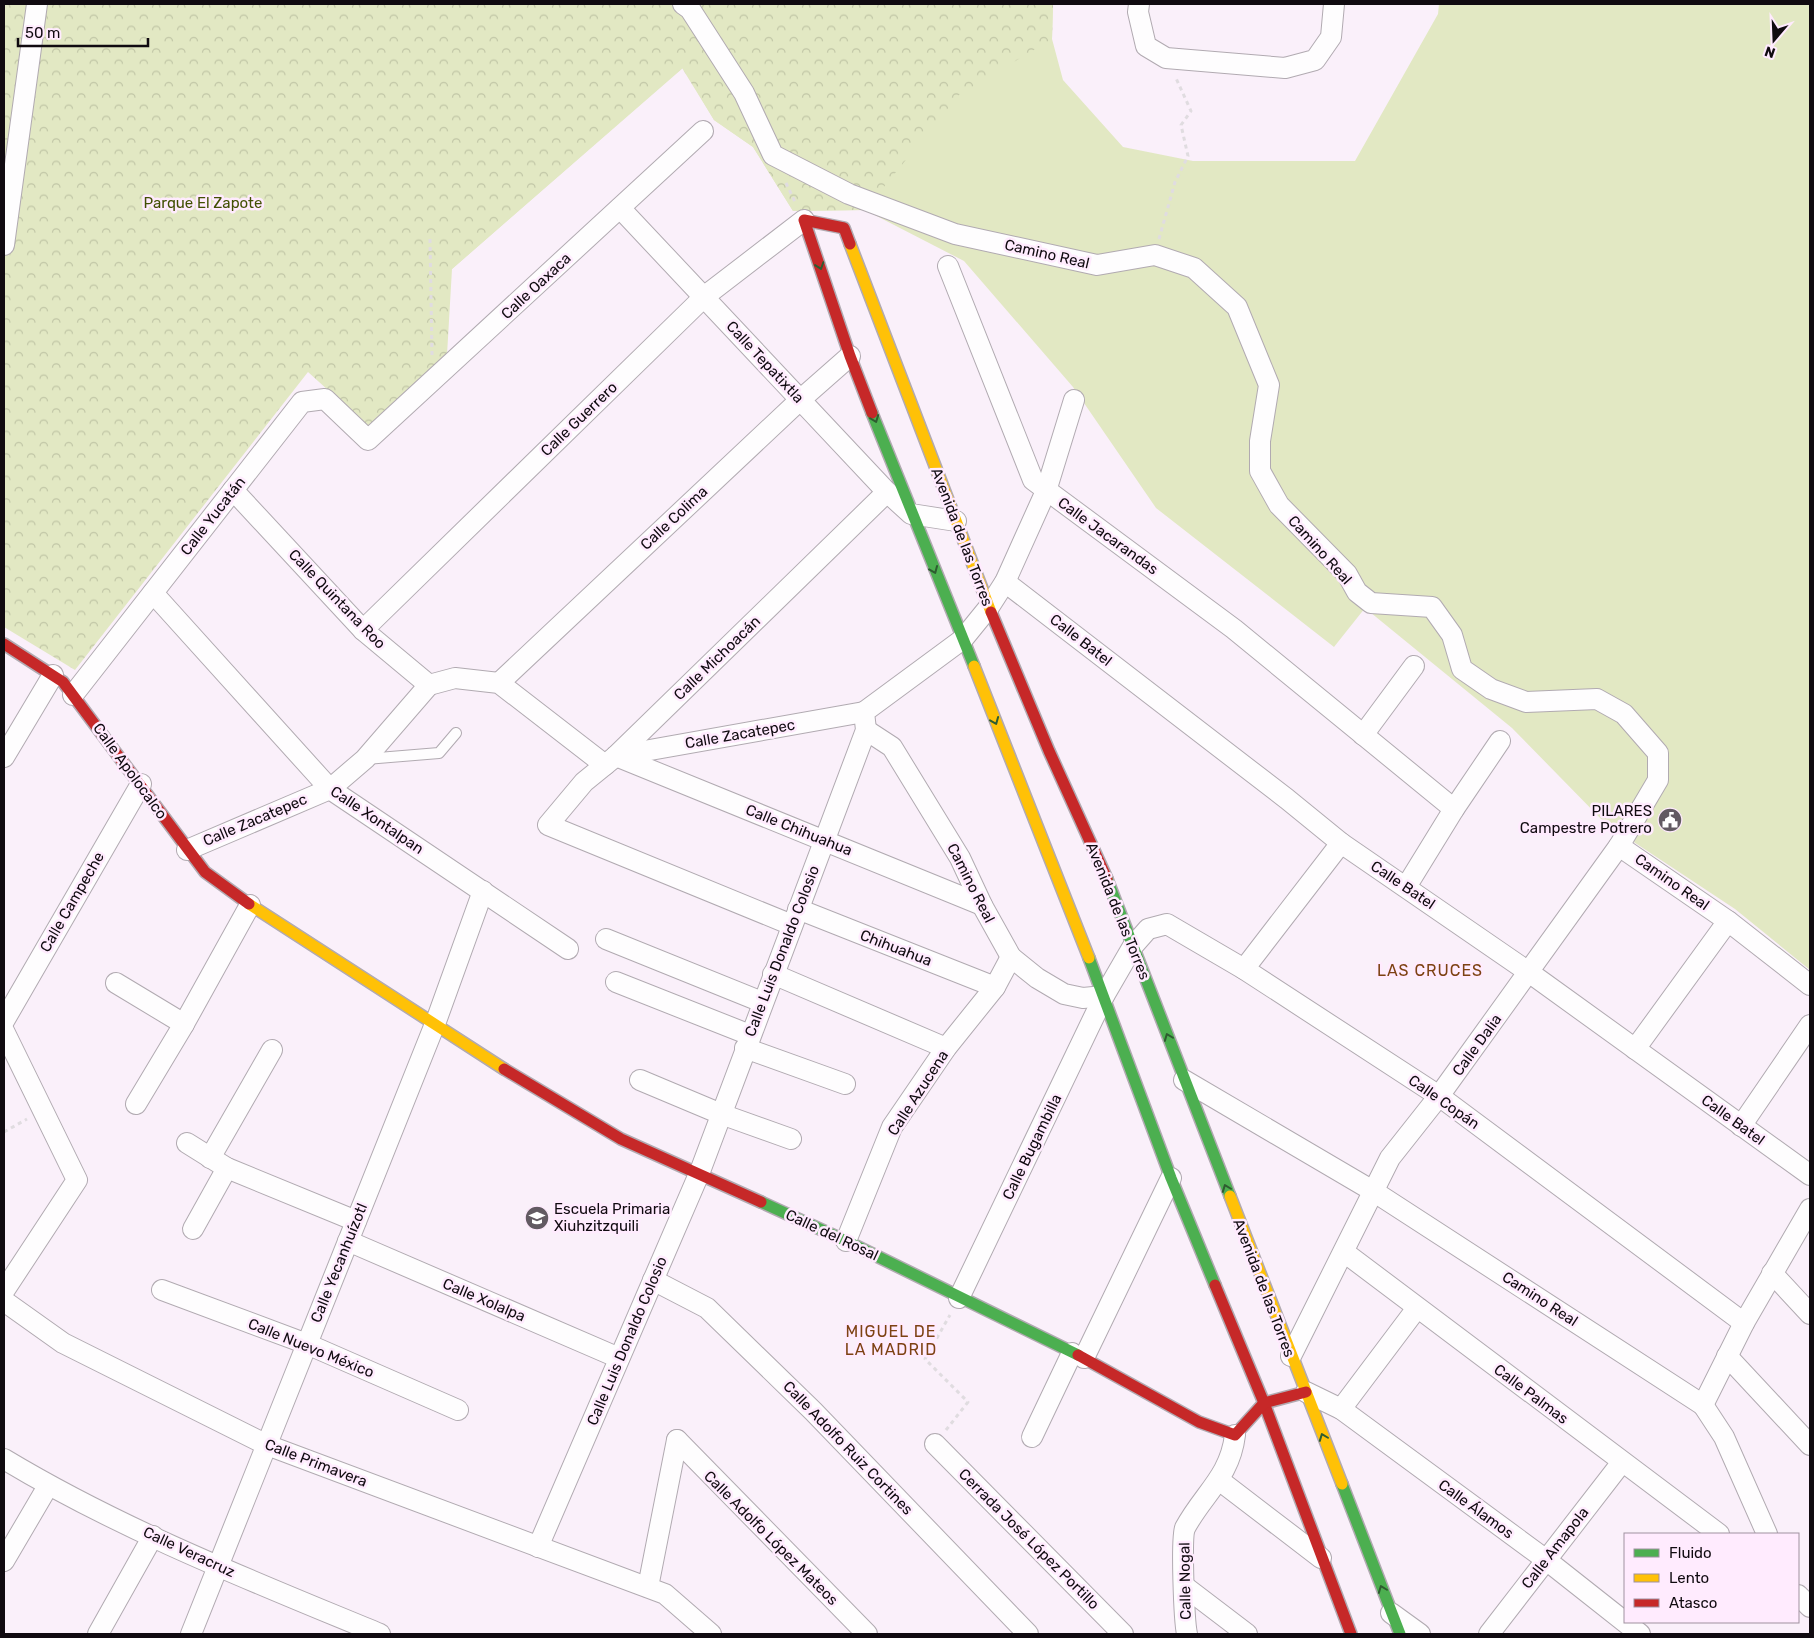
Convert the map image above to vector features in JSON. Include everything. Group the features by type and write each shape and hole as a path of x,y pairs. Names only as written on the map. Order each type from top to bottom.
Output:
{"street":[{"path":"4,245 37,4"},
{"path":"683,4 690,9 744,93 773,155"},
{"path":"1139,4 1138,12 1146,46 1166,58 1284,68 1315,60 1331,37 1334,4"},
{"name":"Calle Oaxaca","path":"368,440 704,131"},
{"name":"Camino Real","path":"773,155 849,194 955,234 1097,265 1155,255 1194,268 1237,306 1269,385 1260,441 1260,472 1279,505 1347,574 1357,592 1371,603 1432,607 1452,635 1462,669 1491,689 1526,702 1596,699 1624,714 1658,753 1658,780 1619,846 1728,921 1810,985"},
{"name":"Calle Tepatixtla","path":"620,208 705,296 887,492 911,514"},
{"path":"804,220 850,356 911,514 963,639 1104,996 1171,1178 1264,1404 1321,1558 1352,1634"},
{"name":"Calle Guerrero","path":"363,630 705,296 804,220"},
{"name":"Avenida de las Torres","path":"804,220 844,228 989,607 1049,751 1112,891 1400,1634"},
{"name":"Calle Jacarandas","path":"948,266 1033,480 1234,629 1454,809"},
{"name":"Calle Colima","path":"499,683 800,400 850,356"},
{"name":"Calle Yucatán","path":"73,695 302,402 325,399 368,440"},
{"path":"865,721 963,639 989,607 1005,582 1046,491 1074,400"},
{"name":"Calle Quintana Roo","path":"233,490 363,630 429,685"},
{"name":"Calle Michoacán","path":"795,917 548,824 584,782 611,760 887,492"},
{"path":"911,514 956,521"},
{"name":"Calle Batel","path":"1005,582 1341,843 1530,973 1810,1176"},
{"name":"Calle Xontalpan","path":"153,592 330,789 568,949"},
{"name":"Calle Apolocalco","path":"4,644 63,682 141,784 204,872 250,905 435,1024"},
{"path":"1363,735 1414,666"},
{"path":"4,757 53,674"},
{"path":"429,685 455,678 499,683 611,760"},
{"name":"Calle Zacatepec","path":"187,850 330,789 365,759 429,685"},
{"name":"Camino Real","path":"865,721 892,747 960,858 982,905 1011,957 1037,978 1064,994 1083,998 1104,996"},
{"name":"Calle Zacatepec","path":"611,760 865,721"},
{"name":"Calle Luis Donaldo Colosio","path":"538,1546 699,1174 762,1002 826,840 865,721"},
{"path":"1406,888 1454,809 1500,741"},
{"name":"Calle Chihuahua","path":"611,760 826,840 982,905"},
{"name":"Calle Campeche","path":"4,1020 141,784"},
{"path":"1244,969 1341,843"},
{"name":"Calle Dalia","path":"1291,1356 1390,1158 1440,1096 1530,973 1619,846"},
{"name":"Calle Yecanhuízotl","path":"191,1634 435,1024 483,891"},
{"path":"136,1104 184,1024 250,905"},
{"name":"Chihuahua","path":"795,917 995,987"},
{"path":"1635,1049 1728,921"},
{"name":"Calle Copán","path":"1133,946 1148,929 1167,924 1244,969 1440,1096 1744,1323"},
{"path":"606,939 762,1002"},
{"name":"Calle Bugambilla","path":"959,1298 1104,996 1133,946"},
{"name":"Calle Azucena","path":"846,1241 892,1127 946,1048 995,987 1011,957"},
{"path":"773,974 946,1048"},
{"path":"616,982 845,1084"},
{"path":"116,983 184,1024"},
{"name":"Calle del Rosal","path":"435,1024 528,1085 613,1134 846,1241 1078,1356 1199,1422 1235,1435"},
{"path":"1741,1126 1810,1025"},
{"path":"4,1031 77,1180 4,1291"},
{"path":"193,1228 219,1163 272,1050"},
{"path":"640,1080 721,1114 791,1139"},
{"name":"Camino Real","path":"1184,1080 1373,1191 1703,1405"},
{"path":"187,1143 219,1163 356,1220"},
{"path":"1032,1437 1078,1356 1171,1178"},
{"path":"1767,1533 1724,1437 1703,1405 1744,1323 1810,1209"},
{"name":"Calle Xolalpa","path":"348,1241 619,1358"},
{"name":"Calle Palmas","path":"1344,1252 1718,1533"},
{"path":"1772,1273 1810,1314"},
{"name":"Calle Adolfo Ruiz Cortines","path":"653,1280 707,1308 813,1411 1028,1634"},
{"name":"Calle Nuevo México","path":"162,1290 306,1344 458,1410"},
{"name":"Calle Primavera","path":"4,1301 63,1343 266,1445 665,1594 710,1634"},
{"path":"1341,1409 1417,1308"},
{"path":"1727,1356 1810,1445"},
{"path":"1235,1435 1264,1404 1306,1392"},
{"name":"Calle Álamos","path":"1306,1392 1341,1409 1545,1560 1624,1622"},
{"name":"Calle Nogal","path":"1187,1634 1184,1616 1184,1530 1219,1480 1233,1452 1235,1435"},
{"name":"Calle Adolfo López Mateos","path":"648,1587 677,1440 867,1634"},
{"name":"Cerrada José López Portillo","path":"935,1444 1123,1634"},
{"name":"Calle Veracruz","path":"4,1459 48,1486 218,1567 380,1634"},
{"name":"Calle Amapola","path":"1488,1634 1622,1462"},
{"path":"1219,1480 1321,1558"},
{"path":"4,1561 48,1486"},
{"path":"98,1634 153,1536"},
{"path":"1184,1586 1247,1634"},
{"path":"1799,1596 1810,1607"},
{"path":"1391,1613 1420,1634"},
{"name":"Calle Álamos","path":"1626,1623 1640,1634"}],"lane":[{"path":"365,759 439,753 456,734"}],"path":[{"path":"1155,255 1175,182 1188,156 1181,125 1191,111 1166,58"},
{"path":"773,155 804,220"},
{"path":"430,239 433,380"},
{"path":"4,1132 43,1110"},
{"path":"935,1444 968,1402 925,1359 959,1298"}],"green space":[{"name":"Parque El Zapote","path":"4,4 1053,4 1052,39 959,95 865,210 793,211 753,147 714,120 682,68 452,269 447,355 371,429 308,372 75,670 4,627"},
{"path":"58,4 1053,4 1052,39 1063,80 1123,147 1193,161 1355,161 1438,14 1439,4 1810,4 1810,970 1735,909 1605,823 1512,728 1365,608 1334,647 1156,508 1073,387 964,261 865,210 793,211 753,147 714,120 683,68 452,269"}],"traffic: fast":[{"path":"872,413 974,666"},
{"path":"1107,879 1230,1196"},
{"path":"1089,958 1171,1178 1215,1285"},
{"path":"761,1202 846,1241 1078,1355"},
{"path":"1342,1484 1400,1634"}],"traffic: slow":[{"path":"850,244 991,612"},
{"path":"974,666 1089,958"},
{"path":"249,904 504,1069"},
{"path":"1230,1196 1342,1484"}],"traffic: jam":[{"path":"850,244 844,228 804,220 850,356 872,413"},
{"path":"991,612 1049,751 1107,879"},
{"path":"4,644 63,682 205,872 249,904"},
{"path":"504,1069 621,1139 761,1202"},
{"path":"1215,1285 1264,1403 1351,1634"},
{"path":"1078,1355 1199,1422 1235,1435 1264,1403 1306,1392"}],"place":[{"name":"PILARES Campestre Potrero","path":"1670,820"},
{"name":"Escuela Primaria Xiuhzitzquili","path":"537,1218"}],"district":[{"name":"LAS CRUCES","path":"1430,970"},
{"name":"MIGUEL DE LA MADRID","path":"891,1340"}]}
